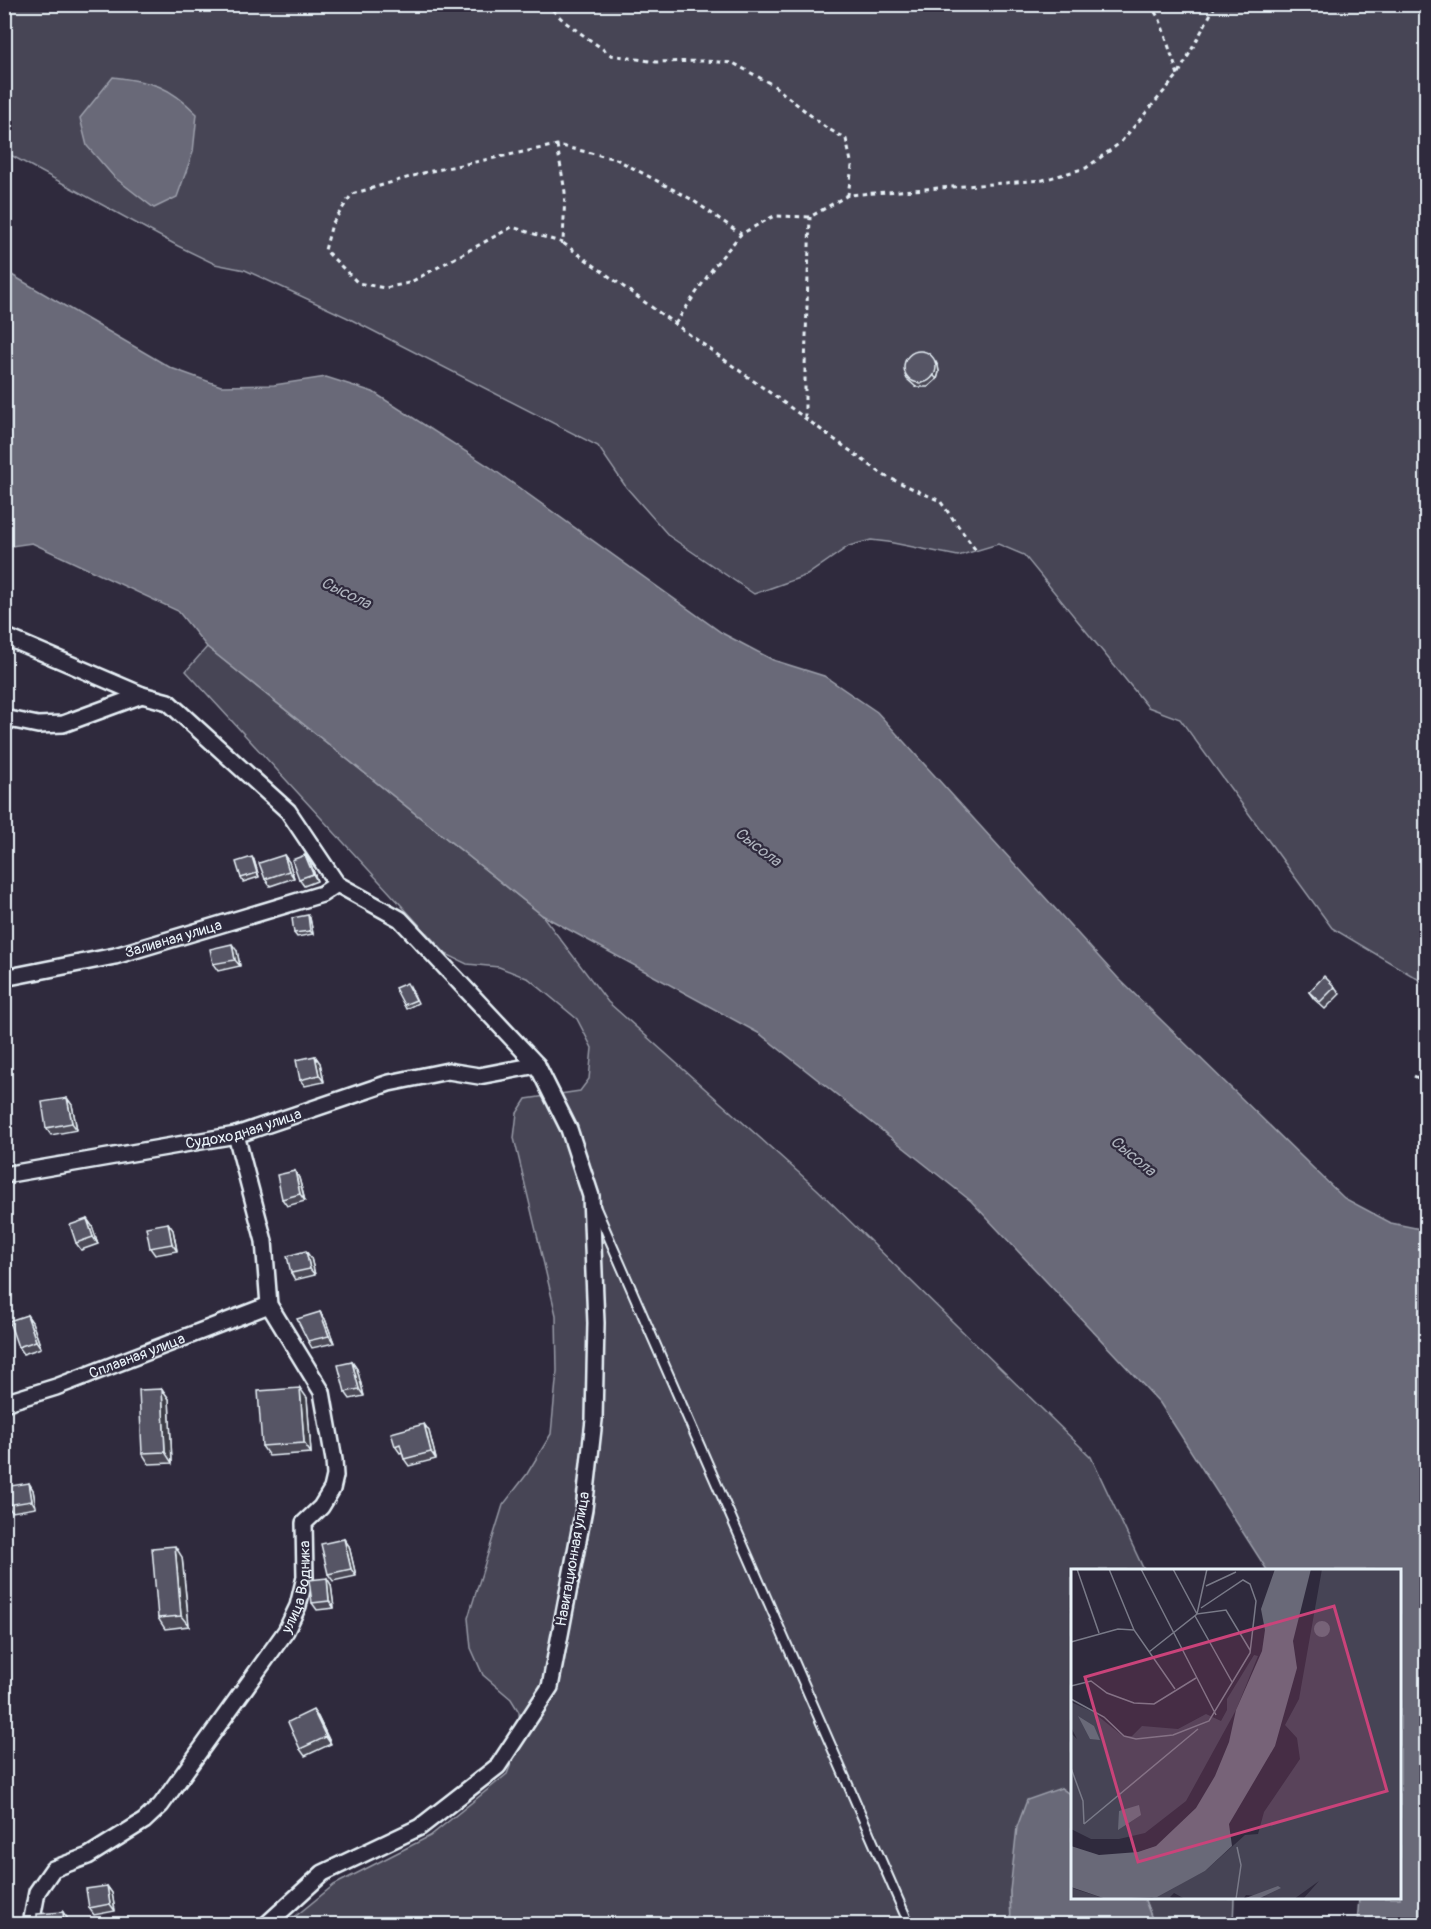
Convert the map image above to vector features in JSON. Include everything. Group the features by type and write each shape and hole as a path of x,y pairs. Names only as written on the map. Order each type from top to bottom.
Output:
{"street":[{"path":"4,636 142,695 168,702 288,811 337,884"},
{"path":"4,718 38,725 63,724 142,695"},
{"name":"Заливная улица","path":"4,978 115,956 322,894 337,884"},
{"name":"Навигационная улица","path":"267,1924 323,1873 420,1827 498,1766 550,1687 584,1509 594,1420 596,1323 591,1196 568,1129 537,1065 400,919 337,884"},
{"name":"Судоходная улица","path":"4,1175 236,1135 389,1083 448,1071 479,1076 537,1065"},
{"name":"улица Водника","path":"31,1924 37,1892 53,1869 88,1856 144,1821 161,1805 286,1631 298,1606 305,1577 304,1522 321,1507 333,1490 334,1460 322,1392 269,1305 264,1241 236,1135"},
{"name":"Сплавная улица","path":"4,1403 56,1387 269,1305"}],"lane":[{"path":"591,1196 909,1924"}],"path":[{"path":"546,4 611,55 656,62 733,63 773,85 825,127 846,140 852,166 848,195"},
{"path":"1150,4 1160,20 1178,75"},
{"path":"675,324 715,265 741,234 774,216 810,217 848,195 1043,180 1086,168 1120,143 1178,75 1216,4"},
{"path":"556,145 565,192 562,243"},
{"path":"741,234 691,199 615,159 556,145 427,172 352,195 332,224 325,250 358,283 385,288 409,283 512,227 562,243 885,476 940,501 977,552"},
{"path":"805,418 810,217"},
{"path":"1414,1076 1426,1082"}],"shaded area":[{"path":"4,5 1426,5 1426,984 1332,928 1180,719 1148,707 1024,555 998,544 958,556 871,540 849,546 807,575 754,594 669,536 626,487 598,446 346,317 245,270 215,264 178,246 5,152"},
{"path":"207,647 542,915 608,1002 817,1189 1091,1457 1144,1569 1071,1569 1071,1795 1061,1788 1010,1891 1011,1924 286,1924 334,1885 430,1836 507,1774 521,1739 519,1712 511,1699 483,1675 471,1648 468,1618 503,1505 527,1474 551,1434 557,1371 556,1315 514,1138 517,1113 526,1099 580,1091 589,1079 592,1048 577,1019 529,979 499,967 467,964 446,954 186,671"},
{"path":"1144,1899 1234,1899 1233,1924 1154,1924"}],"water":[{"path":"113,77 159,86 187,104 197,114 193,152 177,197 154,208 114,177 87,146 80,118"},
{"name":"Сысола","path":"5,271 171,368 221,386 274,385 326,377 373,392 490,467 722,633 773,660 824,676 877,712 1118,978 1344,1198 1391,1223 1426,1230 1426,1924 1357,1924 1359,1899 1401,1899 1401,1569 1266,1569 1160,1403 971,1201 760,1034 542,915 207,647 178,611 32,543 5,547"},
{"path":"1061,1788 1071,1795 1071,1899 1144,1899 1154,1924 1011,1924 1010,1891 1017,1827 1027,1800"}],"building":[{"path":"920,351 932,355 936,367 932,379 920,383 908,379 904,367 908,355"},
{"path":"284,855 289,871 265,879 259,863"},
{"path":"305,855 313,874 299,879 292,860"},
{"path":"252,857 257,873 241,878 236,862"},
{"path":"308,915 310,931 294,933 292,918"},
{"path":"232,944 235,960 213,964 210,949"},
{"path":"1324,976 1335,987 1320,1002 1309,992"},
{"path":"407,983 416,1000 404,1005 395,988"},
{"path":"315,1056 319,1075 300,1080 296,1060"},
{"path":"67,1098 72,1123 46,1128 42,1102"},
{"path":"295,1171 300,1194 282,1199 277,1175"},
{"path":"87,1219 93,1237 76,1243 70,1225"},
{"path":"168,1223 172,1244 150,1248 146,1227"},
{"path":"306,1251 310,1269 291,1273 287,1256"},
{"path":"320,1312 329,1336 308,1341 297,1319"},
{"path":"27,1315 36,1341 18,1347 9,1321"},
{"path":"352,1362 359,1389 345,1392 338,1365"},
{"path":"300,1388 304,1443 262,1446 258,1391"},
{"path":"162,1389 165,1452 142,1453 139,1390"},
{"path":"424,1424 431,1452 404,1459 400,1444 395,1446 391,1433"},
{"path":"29,1483 32,1501 7,1505 4,1487"},
{"path":"344,1539 351,1569 328,1574 321,1544"},
{"path":"175,1546 181,1616 158,1618 152,1548"},
{"path":"327,1578 329,1601 312,1603 309,1580"},
{"path":"313,1710 326,1737 300,1749 288,1722"},
{"path":"107,1886 110,1904 89,1908 86,1889"},
{"path":"63,1912 64,1924 37,1924 37,1914"}]}
